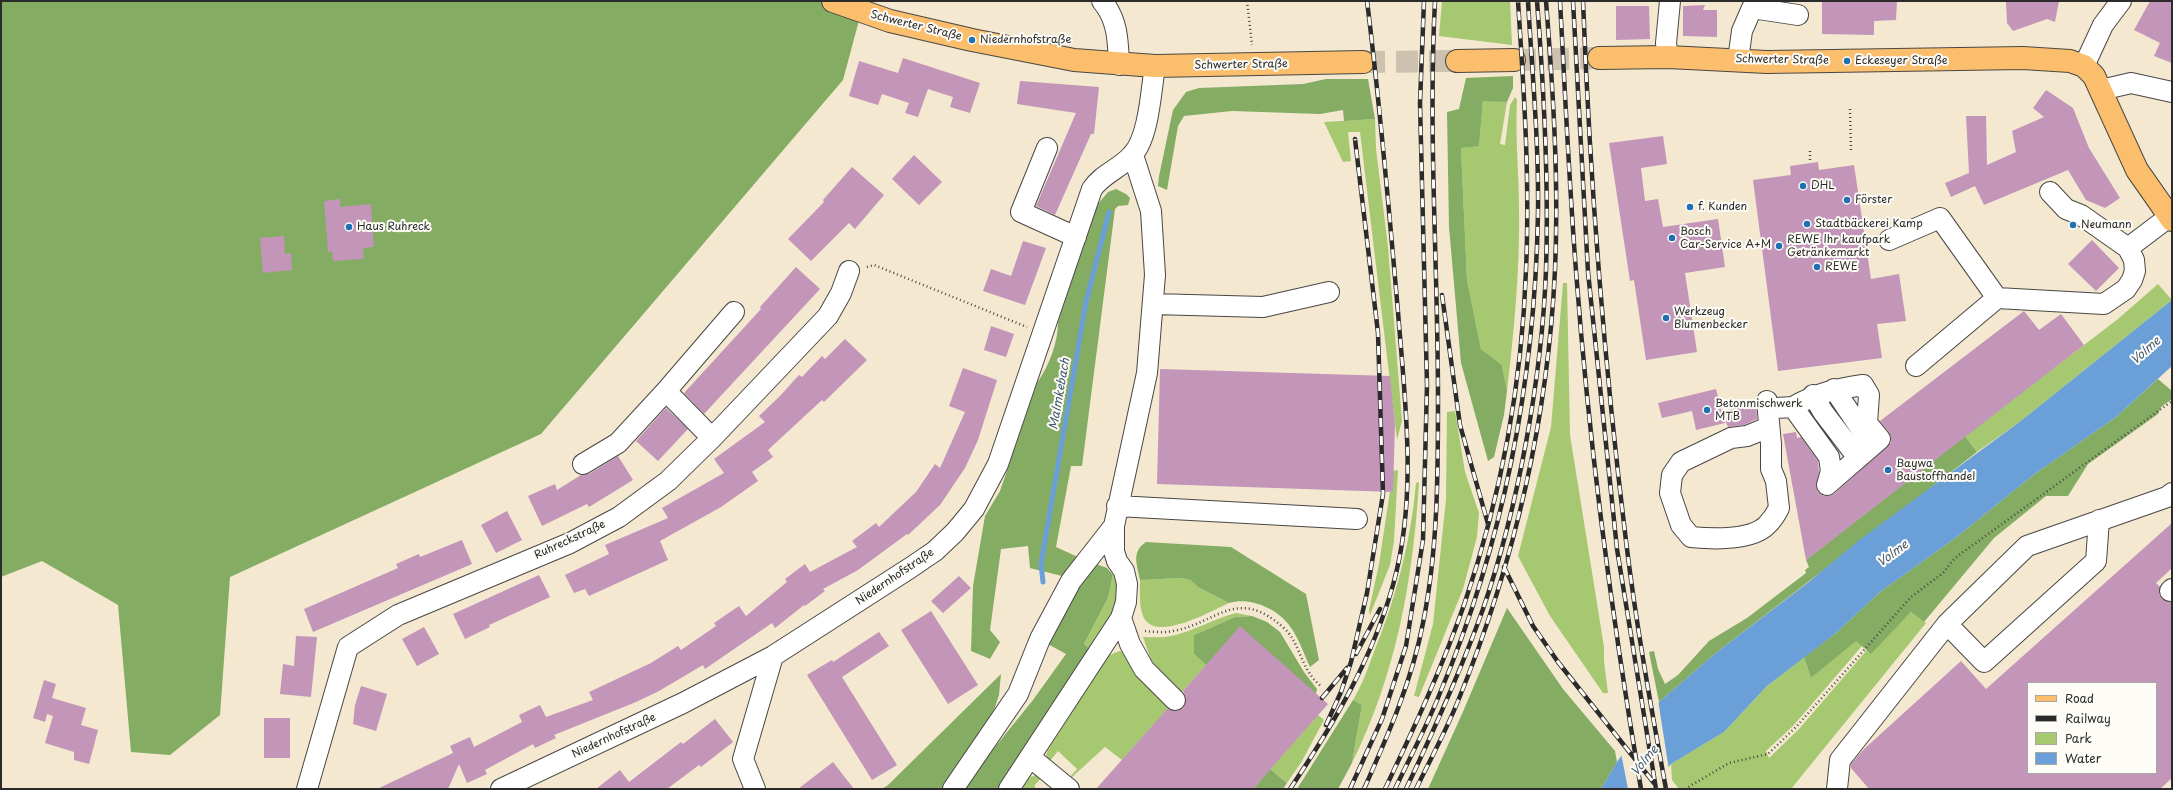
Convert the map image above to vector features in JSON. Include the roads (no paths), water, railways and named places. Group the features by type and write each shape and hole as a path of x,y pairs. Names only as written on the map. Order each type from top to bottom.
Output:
{"main road":[{"name":"Schwerter Straße","path":"833,1 863,7 890,21 1029,52 1119,64 1155,66 1363,62"},
{"name":"Schwerter Straße","path":"1599,58 1668,57 1767,62 2023,58 2070,62 2084,66"},
{"path":"1457,61 1514,60"},
{"path":"2084,66 2094,76 2137,170 2171,218"}],"street":[{"path":"1102,1 1108,8 1118,32 1119,64"},
{"path":"1668,57 1666,43 1670,1"},
{"path":"2084,66 2103,25 2121,1"},
{"path":"1738,60 1742,31 1752,8 1798,15"},
{"name":"Niedernhofstraße","path":"501,789 683,703 773,656 929,555 955,532 974,509 998,464 1089,198 1097,182 1133,155 1144,130 1155,66"},
{"path":"2101,90 2131,83 2172,92"},
{"path":"1047,148 1021,212 1076,237"},
{"path":"1009,789 1122,618 1126,602 1127,584 1124,571 1117,561 1114,551 1114,526 1117,506 1147,374 1155,275 1151,211 1133,155"},
{"path":"1916,366 1997,298 2104,304 2126,289 2132,280 2135,271 2134,260 2128,248 2081,215 2066,209 2050,192"},
{"path":"1889,240 1940,218 1997,298"},
{"path":"2128,248 2171,218"},
{"name":"Ruhreckstraße","path":"308,789 348,647 398,615 570,543 619,517 668,481 712,438 828,316 841,293 849,271"},
{"path":"1153,304 1263,307 1329,292"},
{"path":"584,464 618,443 666,391 734,312"},
{"path":"1769,427 1747,436 1731,438 1681,462 1672,475 1670,493 1681,525 1691,537 1715,540 1745,534 1766,527 1780,508 1776,481 1771,470 1769,427 1779,406 1834,389 1862,385 1869,395 1867,423 1880,439 1827,486 1831,471 1829,457 1779,406"},
{"path":"1834,389 1866,452"},
{"path":"666,391 712,438"},
{"path":"1813,395 1823,412 1866,452"},
{"path":"1837,789 1840,760 1947,624 2027,546 2167,497 2172,493"},
{"path":"1117,506 1357,519"},
{"path":"1947,624 1984,662 2096,561 2099,520"},
{"path":"953,789 1018,694 1040,639 1071,581 1114,526"},
{"path":"1122,618 1130,644 1144,669 1175,700"},
{"path":"755,789 743,759 773,656"},
{"path":"1030,758 1069,789"}],"water":[{"name":"Volme","path":"2172,300 2172,366 2116,417 2032,476 1958,536 1880,592 1836,633 1767,686 1724,732 1671,764 1651,789 1601,789 1617,762 1659,702 1717,652 1810,581 1858,541 2022,420"}],"waterway":[{"name":"Malmkebach","path":"1043,582 1041,564 1086,302 1109,212"}],"tunnel":[{"path":"1514,60 1599,58"},
{"path":"1363,62 1457,61"}],"railway":[{"path":"1290,789 1336,716 1363,666 1374,640 1393,585 1401,551 1405,517 1408,449 1404,380 1384,156 1367,1"},
{"path":"1350,789 1382,719 1406,646 1423,540 1427,385 1420,103 1424,1"},
{"path":"1364,789 1398,708 1413,666 1423,623 1432,567 1436,511 1438,427 1438,349 1433,150 1433,51 1435,1"},
{"path":"1385,789 1438,673 1465,602 1489,521 1508,438 1520,354 1524,312 1527,236 1526,136 1518,1"},
{"path":"1395,789 1440,693 1462,636 1482,577 1512,458 1523,397 1536,275 1538,213 1536,133 1528,1"},
{"path":"1406,789 1466,655 1496,570 1517,486 1534,398 1544,311 1547,236 1545,135 1537,1"},
{"path":"1416,789 1458,701 1496,597 1525,489 1536,435 1545,380 1551,325 1556,236 1555,135 1546,1"},
{"path":"1560,1 1567,136 1581,336 1602,531 1620,660 1641,789"},
{"path":"1573,1 1588,272 1617,549 1656,789"},
{"path":"1583,1 1599,272 1618,474 1634,603 1666,789"},
{"path":"1326,725 1341,692 1351,662 1367,593 1383,494 1378,333 1355,139"},
{"path":"1442,295 1460,425 1488,524"},
{"path":"1504,567 1533,626 1558,662 1654,783"},
{"path":"1356,654 1380,609"},
{"path":"1322,698 1347,668"}],"place":[{"name":"Niedernhofstraße","path":"972,40"},
{"name":"Eckeseyer Straße","path":"1847,61"},
{"name":"DHL","path":"1803,186"},
{"name":"Förster","path":"1847,200"},
{"name":"f. Kunden","path":"1690,207"},
{"name":"Stadtbäckerei Kamp","path":"1807,224"},
{"name":"Neumann","path":"2073,225"},
{"name":"Haus Ruhreck","path":"349,227"},
{"name":"Bosch Car-Service A+M","path":"1672,238"},
{"name":"REWE Ihr kaufpark Getränkemarkt","path":"1779,246"},
{"name":"REWE","path":"1817,267"},
{"name":"Werkzeug Blumenbecker","path":"1666,318"},
{"name":"Betonmischwerk MTB","path":"1707,410"},
{"name":"Baywa Baustoffhandel","path":"1888,470"}]}
